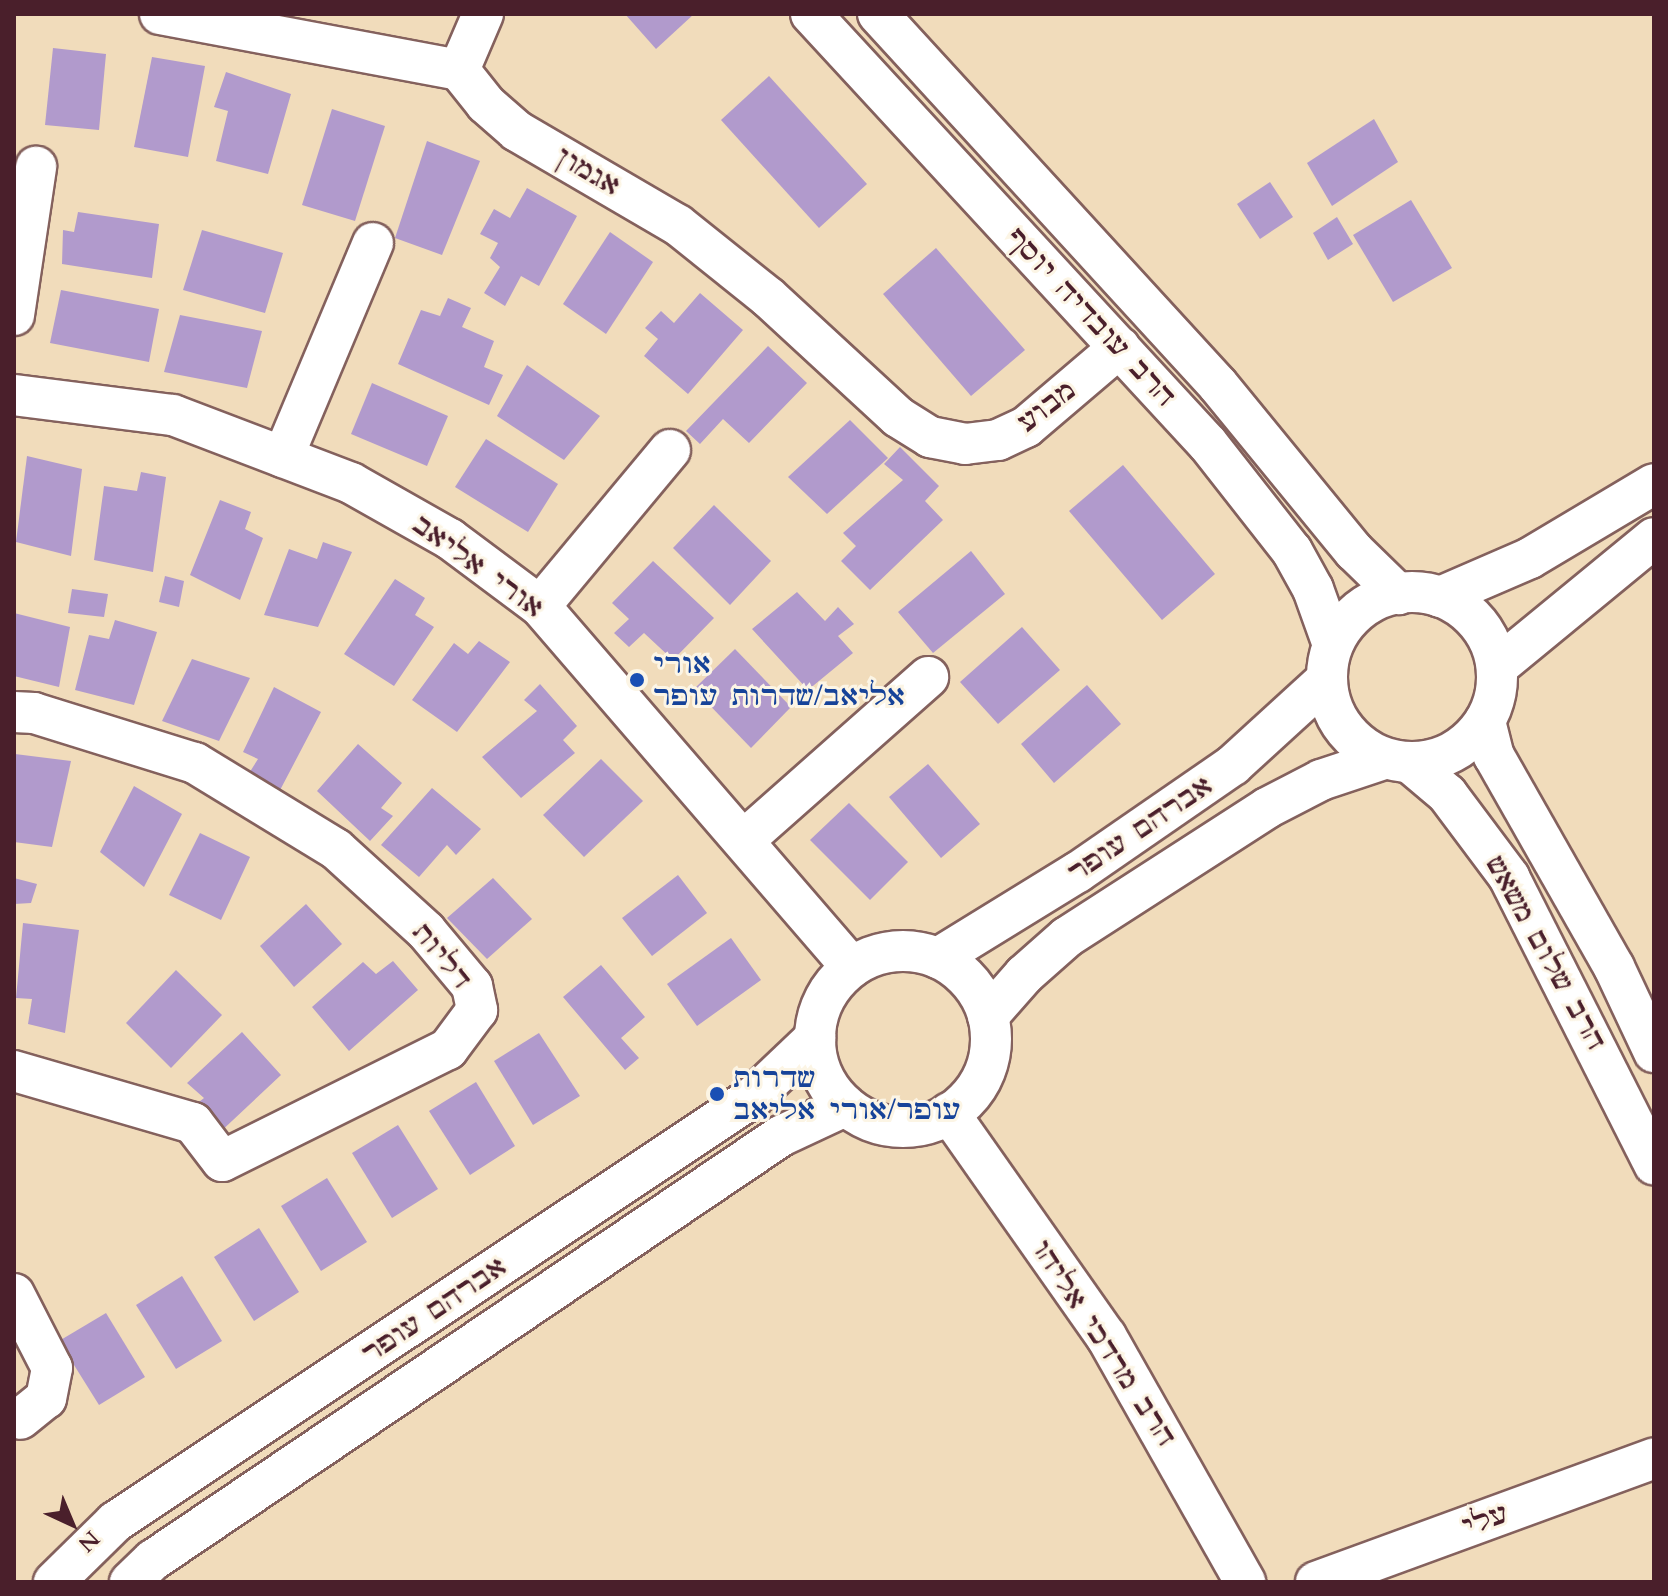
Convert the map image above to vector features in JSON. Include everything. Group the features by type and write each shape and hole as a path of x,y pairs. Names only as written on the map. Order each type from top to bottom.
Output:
{"street":[{"path":"160,14 459,70 483,14"},
{"name":"הרב עובדיה יוסף","path":"811,14 1208,444 1292,551 1313,589 1330,662"},
{"name":"הרב עובדיה יוסף","path":"878,14 1218,385 1354,551 1398,594"},
{"name":"אגמון","path":"459,70 486,104 517,131 678,225 768,297 898,417 930,437 965,444"},
{"path":"14,315 36,167"},
{"path":"283,457 373,243"},
{"name":"מבוע","path":"965,444 998,440 1026,427 1120,347"},
{"name":"אורי אליאב","path":"14,395 173,415 351,483 450,539 540,606 852,967"},
{"path":"540,606 670,450"},
{"path":"1440,597 1475,620 1497,667 1493,704 1485,721 1454,752 1396,760 1347,734 1329,698 1330,662 1348,620 1371,603 1398,594 1440,597 1530,558 1654,484"},
{"path":"1497,667 1654,538"},
{"name":"אברהם עופר","path":"938,958 1078,872 1233,765 1330,662"},
{"path":"744,840 928,677"},
{"name":"דליות","path":"14,712 34,713 195,763 336,849 426,931 472,986 477,1010 448,1049 222,1161 193,1123 14,1071"},
{"name":"הרב שלום משאש","path":"1485,721 1494,756 1614,967 1654,1052"},
{"name":"אברהם עופר","path":"988,1016 1024,975 1067,937 1267,808 1321,780 1396,760"},
{"name":"הרב שלום משאש","path":"1396,760 1447,794 1509,877 1654,1164"},
{"path":"894,951 938,958 970,981 988,1016 988,1061 980,1081 949,1113 918,1125 885,1125 845,1106 822,1075 815,1038 825,998 852,967 894,951"},
{"name":"אברהם עופר","path":"54,1582 115,1522 753,1097 815,1038"},
{"name":"אברהם עופר","path":"130,1582 153,1560 781,1136 845,1106"},
{"name":"הרב מרדכי אליהו","path":"949,1113 1106,1336 1245,1582"},
{"path":"14,1294 52,1368 46,1398 20,1419"},
{"name":"עלי","path":"1316,1582 1654,1458"}],"building":[{"path":"625,14 694,14 656,49"},
{"path":"53,48 106,54 99,130 45,125"},
{"path":"152,57 205,66 188,157 134,147"},
{"path":"226,72 291,94 268,174 216,161 228,111 214,107"},
{"path":"769,76 867,184 819,228 721,120"},
{"path":"332,109 385,126 355,221 302,205"},
{"path":"1374,119 1398,162 1332,206 1307,163"},
{"path":"427,141 480,161 442,255 395,238"},
{"path":"1270,182 1293,217 1260,239 1237,204"},
{"path":"527,188 577,216 539,286 521,276 505,306 484,293 500,267 490,258 498,243 480,234 494,209 510,218"},
{"path":"1411,200 1452,268 1393,302 1353,235"},
{"path":"78,212 159,224 152,278 62,264 63,230 74,232"},
{"path":"1337,217 1353,244 1328,260 1313,233"},
{"path":"202,230 283,253 265,313 183,290"},
{"path":"610,232 653,262 606,334 563,304"},
{"path":"936,248 1025,350 971,396 883,294"},
{"path":"61,290 159,309 149,362 50,343"},
{"path":"700,293 743,330 688,394 644,356 658,339 645,328 661,311 674,323"},
{"path":"448,298 471,308 462,327 494,341 484,367 503,375 489,405 398,364 421,310 440,316"},
{"path":"180,315 262,331 247,388 164,372"},
{"path":"768,346 807,383 749,443 723,419 700,444 686,431"},
{"path":"527,365 600,416 564,460 497,416"},
{"path":"372,383 448,416 427,466 351,434"},
{"path":"850,420 888,458 827,514 788,477"},
{"path":"486,439 558,484 528,532 455,487"},
{"path":"900,447 939,486 925,501 943,520 870,590 841,561 856,546 843,533 903,480 884,464"},
{"path":"27,456 82,469 71,556 16,542"},
{"path":"1123,465 1215,574 1162,620 1069,511"},
{"path":"141,472 166,477 153,572 94,560 104,486 137,491"},
{"path":"220,500 251,512 245,529 263,538 240,600 190,575"},
{"path":"714,505 771,561 730,605 673,548"},
{"path":"323,542 352,552 318,627 264,615 289,549 317,559"},
{"path":"971,551 1005,594 933,653 898,612"},
{"path":"653,561 714,618 673,660 644,633 629,647 614,633 629,619 612,603"},
{"path":"165,576 184,581 179,607 159,602"},
{"path":"395,579 425,598 415,615 434,627 394,686 344,654"},
{"path":"72,589 108,594 104,617 68,613"},
{"path":"797,592 825,621 838,607 854,624 838,636 853,653 808,690 752,629"},
{"path":"14,613 70,627 59,687 14,676"},
{"path":"115,620 157,632 134,705 75,690 89,635 109,639"},
{"path":"1022,627 1060,670 998,724 960,682"},
{"path":"479,641 510,662 457,732 412,700 454,643 468,654"},
{"path":"735,649 791,707 751,748 694,689"},
{"path":"192,659 250,678 219,741 162,721"},
{"path":"540,684 577,726 563,740 575,753 521,798 482,757 537,711 524,700"},
{"path":"1087,685 1121,724 1054,783 1021,744"},
{"path":"274,687 321,712 278,794 246,778 258,759 243,752"},
{"path":"358,744 402,783 381,808 393,816 370,841 317,791"},
{"path":"15,754 71,761 52,847 14,842"},
{"path":"601,759 643,801 584,857 543,815"},
{"path":"928,764 980,824 941,858 889,797"},
{"path":"134,786 182,814 144,887 100,852"},
{"path":"432,788 481,829 456,855 447,845 419,877 381,845"},
{"path":"849,803 908,862 870,900 810,840"},
{"path":"200,833 250,857 221,920 169,895"},
{"path":"678,875 707,913 652,956 622,918"},
{"path":"14,878 37,884 31,903 14,904"},
{"path":"493,878 532,919 487,959 447,918"},
{"path":"306,904 342,944 294,987 260,946"},
{"path":"23,923 79,930 65,1033 28,1024 32,999 16,998"},
{"path":"731,938 761,980 697,1026 667,984"},
{"path":"393,961 418,990 349,1051 312,1007 363,962 376,974"},
{"path":"601,965 645,1017 621,1038 639,1058 625,1070 563,997"},
{"path":"176,970 222,1015 171,1068 126,1023"},
{"path":"242,1032 281,1075 217,1135 190,1109 204,1098 187,1083"},
{"path":"539,1033 580,1096 533,1125 494,1061"},
{"path":"476,1082 515,1146 470,1175 429,1111"},
{"path":"398,1125 438,1189 392,1218 352,1153"},
{"path":"327,1178 367,1242 321,1271 281,1206"},
{"path":"259,1228 299,1292 254,1321 214,1257"},
{"path":"182,1276 222,1341 176,1369 136,1305"},
{"path":"106,1313 145,1377 99,1405 59,1341"}],"place":[{"name":"אורי אליאב/שדרות עופר","path":"637,680"},
{"name":"שדרות עופר/אורי אליאב","path":"717,1094"}]}
